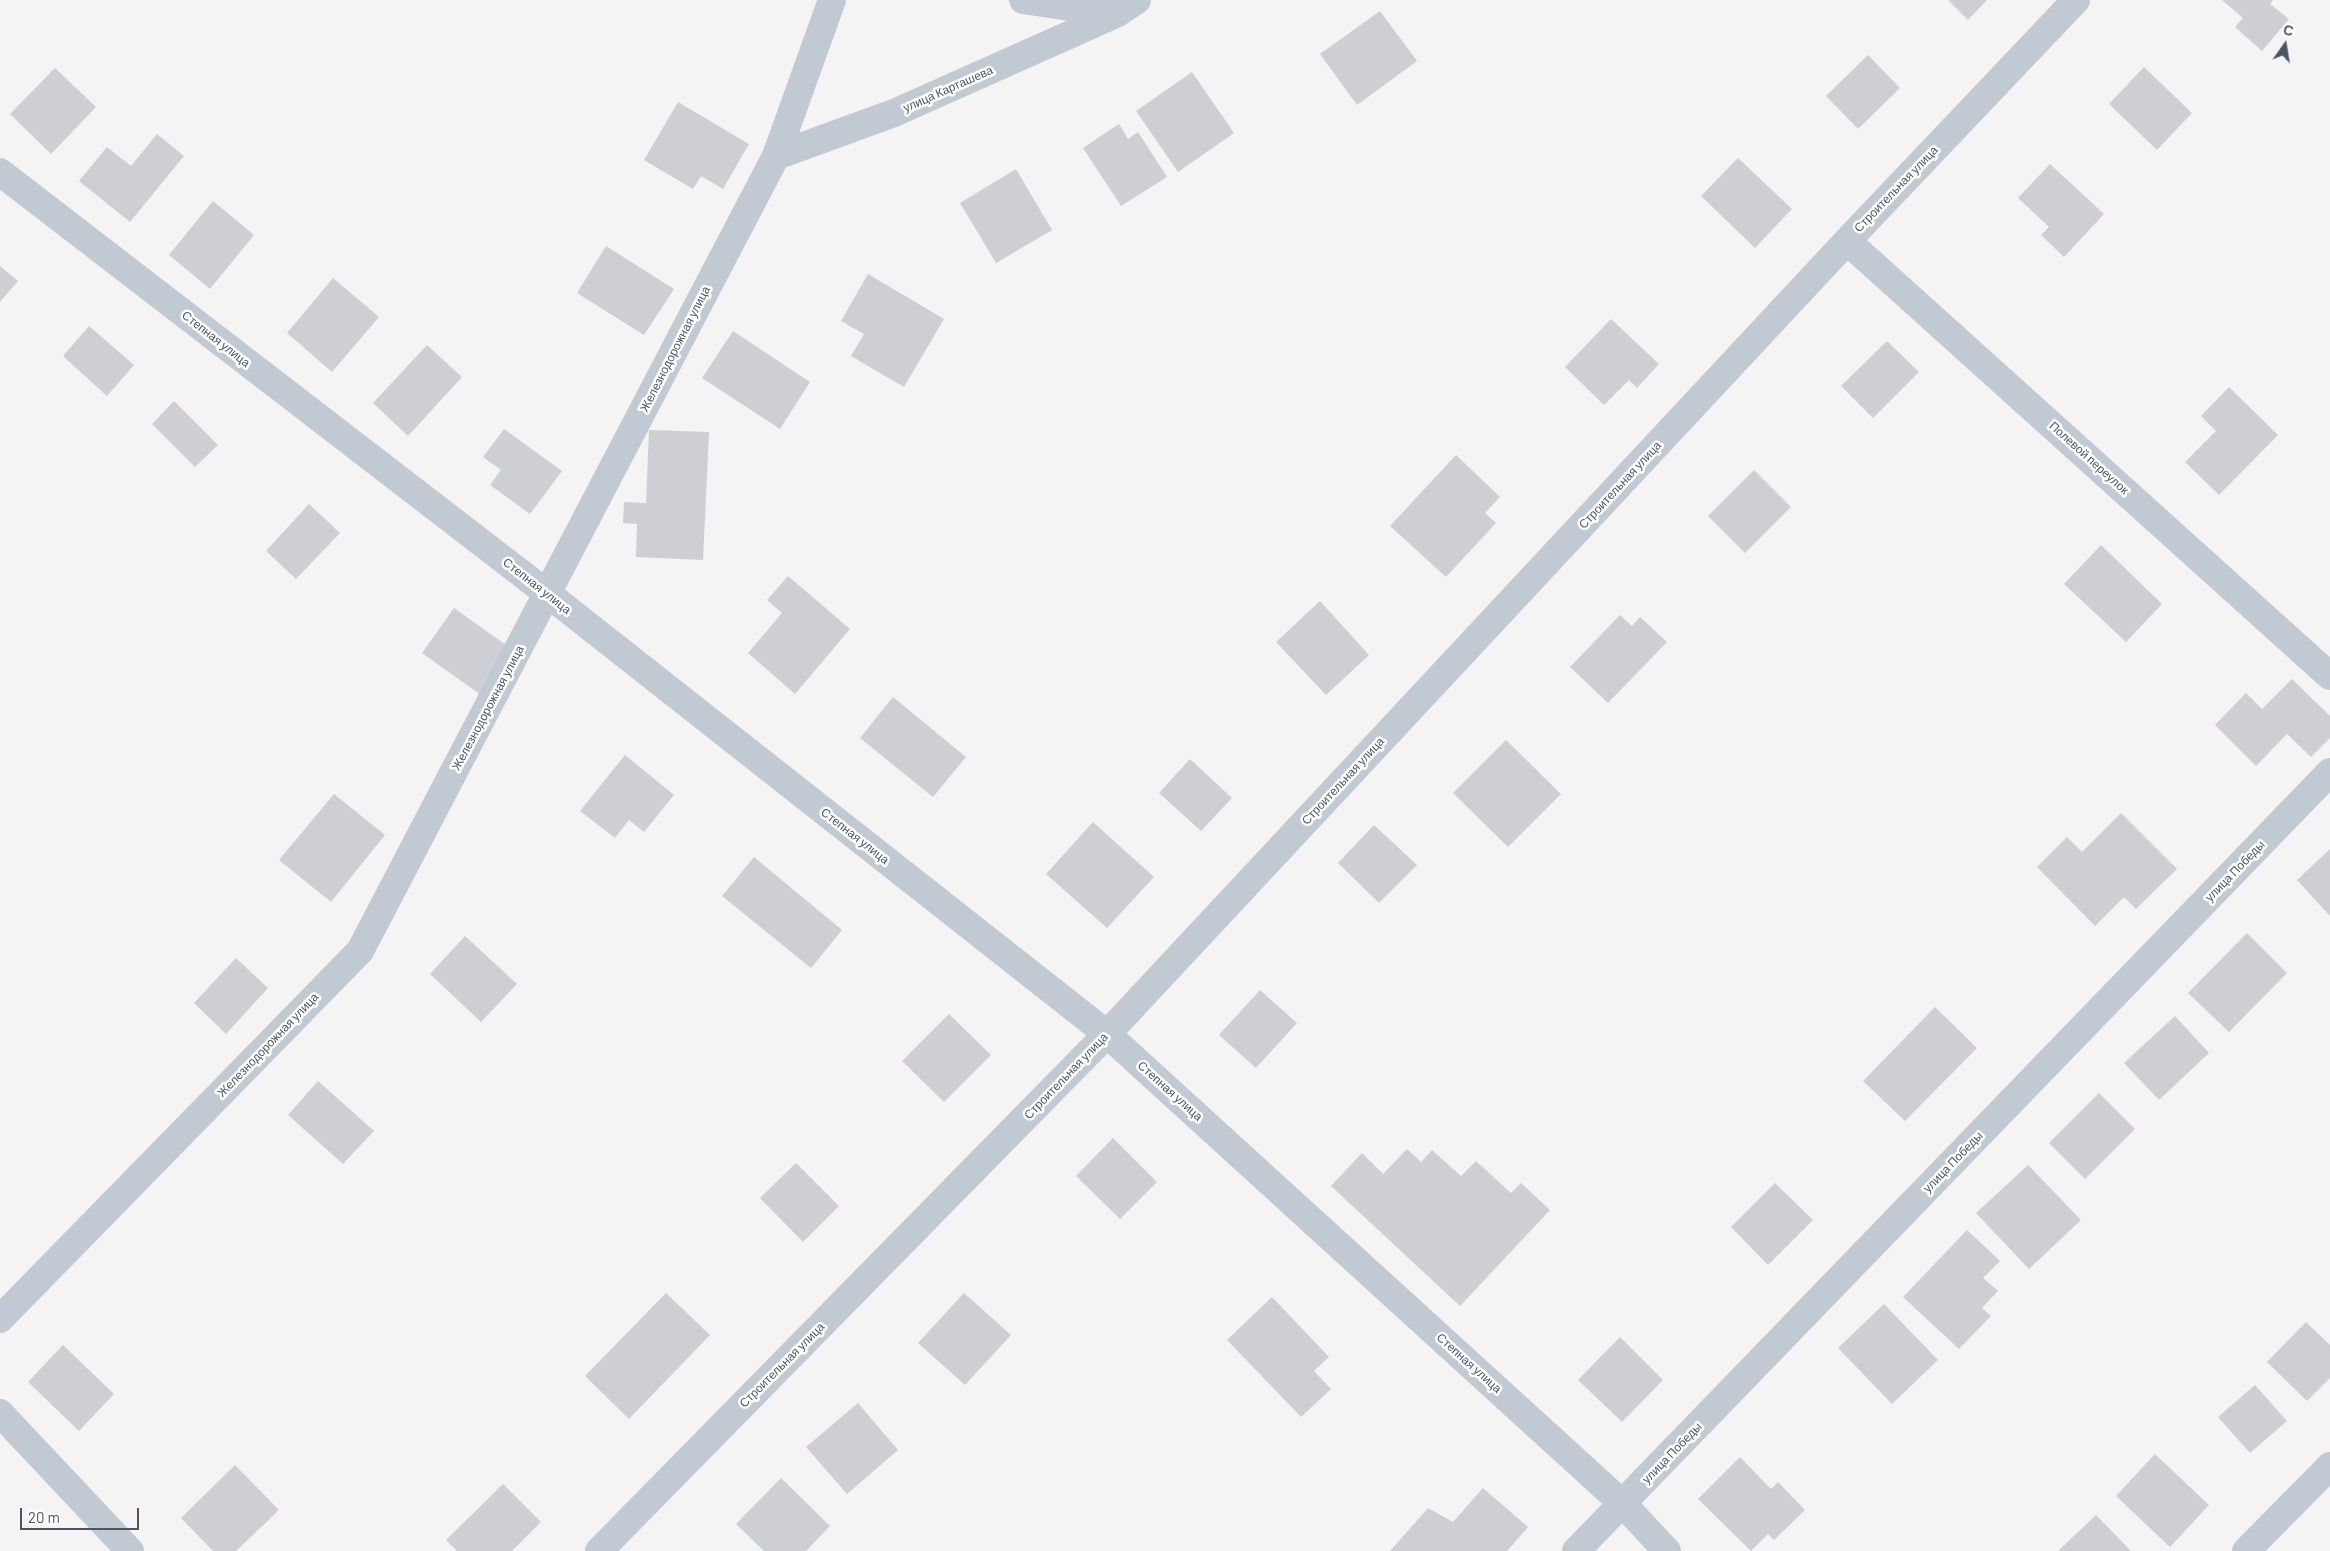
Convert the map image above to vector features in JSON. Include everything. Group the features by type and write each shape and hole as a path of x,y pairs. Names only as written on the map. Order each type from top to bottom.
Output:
{"street":[{"name":"Железнодорожная улица","path":"0,1319 360,951 776,156 832,0"},
{"name":"улица Карташева","path":"1022,0 1127,7"},
{"name":"Строительная улица","path":"599,1551 1107,1034 1847,241 2076,0"},
{"name":"улица Карташева","path":"776,156 894,113 1127,7"},
{"name":"Степная улица","path":"0,172 548,594 1107,1034 1623,1504 1667,1551"},
{"name":"Полевой переулок","path":"1847,241 2330,676"},
{"name":"улица Победы","path":"1576,1551 2330,772"},
{"path":"0,1413 130,1551"},
{"path":"2246,1551 2330,1466"}],"building":[{"path":"1948,0 1987,0 1968,20"},
{"path":"2222,0 2273,0 2270,4 2289,19 2262,51 2235,27 2243,18"},
{"path":"1380,11 1417,61 1357,105 1320,54"},
{"path":"1868,55 1900,88 1858,129 1826,96"},
{"path":"2144,67 2192,113 2157,150 2109,104"},
{"path":"55,68 96,107 51,154 10,114"},
{"path":"1192,72 1234,133 1178,172 1136,111"},
{"path":"678,102 749,144 723,189 701,176 693,189 644,160"},
{"path":"1119,124 1128,139 1138,132 1167,177 1121,206 1083,148"},
{"path":"157,134 184,156 130,222 79,181 107,147 131,166"},
{"path":"1738,158 1792,209 1755,248 1701,196"},
{"path":"2050,164 2104,214 2064,257 2041,235 2049,227 2018,198"},
{"path":"1016,169 1052,230 996,263 960,203"},
{"path":"213,201 254,235 210,289 169,255"},
{"path":"606,246 674,289 644,335 577,293"},
{"path":"0,266 18,281 0,302"},
{"path":"868,274 944,319 904,387 851,356 864,334 841,321"},
{"path":"333,278 379,317 332,372 287,333"},
{"path":"1611,319 1659,364 1637,388 1629,380 1604,405 1565,367"},
{"path":"89,326 134,365 107,396 63,356"},
{"path":"733,331 810,382 780,429 702,378"},
{"path":"1887,341 1919,372 1873,418 1841,386"},
{"path":"427,345 462,377 408,436 373,403"},
{"path":"2229,387 2278,435 2219,495 2185,462 2216,431 2201,416"},
{"path":"174,401 218,445 195,467 152,424"},
{"path":"504,429 562,471 530,514 490,485 501,470 483,457"},
{"path":"649,430 709,432 703,560 636,557 637,524 623,523 624,502 646,503"},
{"path":"1456,455 1500,497 1485,513 1496,523 1446,577 1390,526"},
{"path":"1754,470 1791,507 1745,553 1708,516"},
{"path":"309,504 340,533 296,579 266,551"},
{"path":"2101,545 2162,604 2126,642 2064,584"},
{"path":"788,576 850,629 795,694 748,653 782,613 767,600"},
{"path":"1320,601 1369,655 1326,695 1276,642"},
{"path":"454,608 513,650 481,695 422,653"},
{"path":"1620,615 1632,626 1640,617 1667,642 1608,703 1570,667"},
{"path":"2292,679 2330,716 2330,738 2311,757 2287,734 2256,766 2215,725 2246,693 2262,709"},
{"path":"893,697 966,757 933,797 860,738"},
{"path":"1506,740 1561,794 1508,847 1453,793"},
{"path":"625,755 674,795 644,832 629,820 615,838 580,811"},
{"path":"1190,759 1232,798 1201,831 1159,793"},
{"path":"334,794 385,835 331,902 279,860"},
{"path":"2121,813 2177,869 2136,909 2124,897 2095,926 2037,867 2067,837 2082,852"},
{"path":"1093,822 1154,877 1107,928 1046,874"},
{"path":"1374,825 1417,865 1379,903 1338,863"},
{"path":"2330,849 2330,916 2297,880"},
{"path":"754,857 842,930 811,968 722,896"},
{"path":"2247,933 2287,973 2229,1032 2188,993"},
{"path":"465,936 517,984 481,1022 430,974"},
{"path":"236,958 268,988 226,1034 194,1003"},
{"path":"1260,990 1297,1023 1256,1068 1219,1035"},
{"path":"1935,1007 1977,1048 1905,1121 1863,1081"},
{"path":"949,1014 991,1055 944,1102 902,1061"},
{"path":"2175,1016 2209,1053 2159,1100 2124,1063"},
{"path":"318,1081 374,1131 343,1164 288,1115"},
{"path":"2099,1093 2135,1129 2085,1179 2049,1143"},
{"path":"1113,1138 1157,1182 1120,1219 1076,1176"},
{"path":"1407,1149 1421,1162 1432,1150 1461,1176 1476,1161 1511,1193 1521,1183 1550,1210 1460,1306 1331,1186 1362,1153 1383,1174"},
{"path":"796,1163 839,1206 803,1242 760,1198"},
{"path":"2028,1165 2081,1220 2029,1269 1976,1213"},
{"path":"1775,1183 1813,1220 1768,1265 1731,1227"},
{"path":"1967,1230 2000,1261 1983,1278 1998,1291 1982,1308 1991,1316 1959,1349 1903,1297"},
{"path":"666,1293 710,1335 629,1419 585,1376"},
{"path":"964,1293 1011,1335 965,1385 918,1343"},
{"path":"1272,1297 1329,1357 1314,1371 1331,1389 1301,1417 1227,1340"},
{"path":"1884,1304 1938,1360 1892,1404 1838,1348"},
{"path":"2306,1322 2330,1345 2330,1378 2307,1401 2267,1362"},
{"path":"1620,1337 1663,1380 1622,1422 1578,1380"},
{"path":"63,1345 114,1394 79,1431 28,1382"},
{"path":"2255,1385 2287,1421 2250,1453 2218,1417"},
{"path":"858,1403 898,1450 847,1494 806,1447"},
{"path":"2155,1454 2209,1505 2170,1547 2116,1496"},
{"path":"1740,1457 1771,1489 1778,1482 1805,1510 1774,1540 1768,1534 1751,1551 1698,1499"},
{"path":"235,1465 279,1510 236,1551 213,1551 181,1518"},
{"path":"781,1478 830,1526 806,1551 764,1551 736,1524"},
{"path":"503,1484 541,1522 512,1551 457,1551 446,1540"},
{"path":"1483,1488 1528,1527 1507,1551 1390,1551 1428,1508 1453,1522"},
{"path":"2096,1515 2131,1551 2058,1551"}]}
